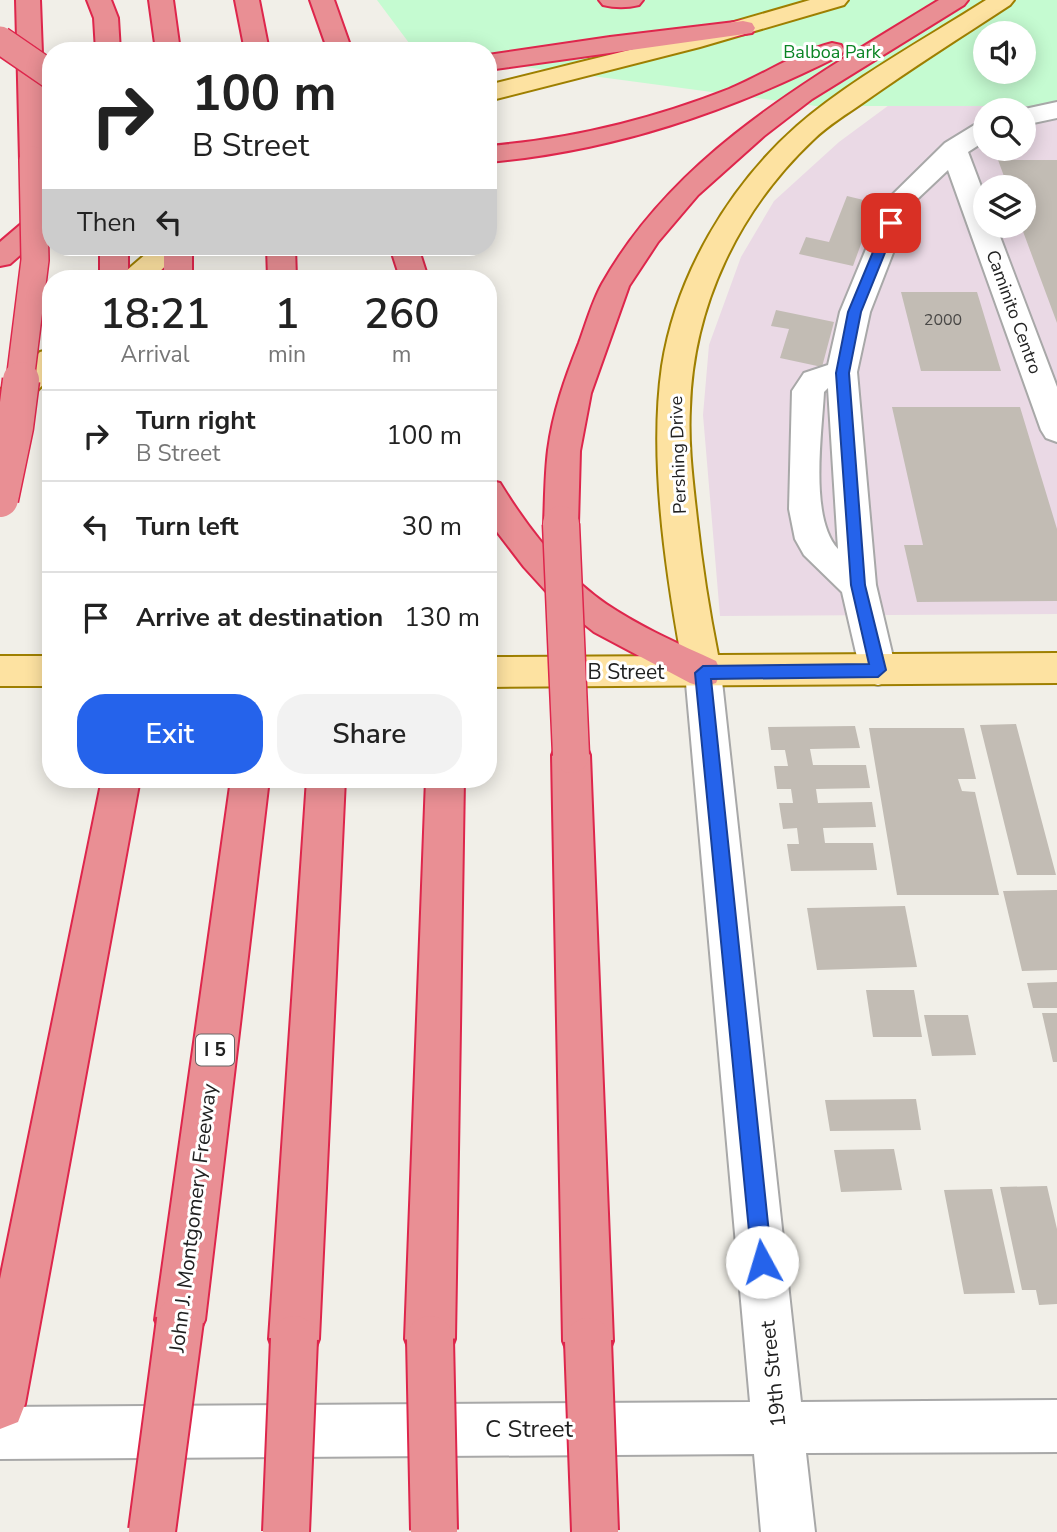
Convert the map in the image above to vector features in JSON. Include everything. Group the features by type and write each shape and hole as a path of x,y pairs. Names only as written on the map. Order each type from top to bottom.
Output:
{"highway":[{"path":"0,499 15,427 35,260 28,0"},
{"path":"99,0 106,18 107,42"},
{"path":"160,0 167,42"},
{"path":"247,0 255,42"},
{"path":"322,0 337,42"},
{"path":"611,0 631,0"},
{"path":"497,154 605,140 678,117 739,95 794,70 930,0"},
{"path":"595,1532 571,755 561,524 564,451 575,393 614,286 648,236 688,189 755,130 803,94 956,0"},
{"path":"497,62 610,44 743,28"},
{"path":"0,40 42,69"},
{"path":"0,257 42,221"},
{"path":"497,506 512,528 570,594 593,613 703,673"},
{"path":"0,1404 119,788"},
{"name":"John J. Montgomery Freeway","path":"152,1532 249,788"},
{"path":"286,1532 294,1339 325,788"},
{"path":"434,1531 430,1339 445,788"}],"main road":[{"path":"497,91 743,28 836,0"},
{"name":"Pershing Drive","path":"703,673 688,599 675,465 674,404 681,345 699,283 723,233 757,183 806,133 873,83 1002,0"},
{"path":"144,270 161,256"},
{"path":"0,408 42,368"},
{"name":"B Street","path":"497,673 1057,668"},
{"path":"0,671 42,671"}],"street":[{"path":"1036,114 1057,110"},
{"path":"878,670 858,585 842,373 855,312 900,201 954,149 973,137"},
{"name":"Caminito Centro","path":"954,149 1057,430"},
{"path":"842,373 815,381 807,391 806,516 812,539 823,555 858,585"},
{"name":"19th Street","path":"703,673 788,1532"},
{"name":"C Street","path":"0,1433 1057,1426"}],"shaded area":[{"path":"1057,72 1057,614 720,616 703,415 709,345 741,257 774,201 839,142 923,80 973,77 973,84 1036,84 1036,73"}],"green space":[{"name":"Balboa Park","path":"377,0 1057,0 1057,106 1036,106 1036,98 973,98 973,106 816,106 497,63 497,42 408,42"}],"building":[{"path":"1057,160 1057,323 1025,238 1036,238 1036,175 1004,175 998,161"},
{"path":"847,196 876,203 853,266 799,254 806,237 829,242"},
{"path":"901,292 977,292 1001,371 921,371"},
{"path":"776,310 834,322 822,367 780,358 789,329 771,326"},
{"path":"892,407 1020,407 1057,529 1057,601 917,602 904,545 923,545"},
{"path":"1016,724 1056,875 1017,875 980,725"},
{"path":"855,726 860,748 810,749 813,765 866,765 870,788 816,789 818,803 872,802 876,827 823,828 825,843 873,843 877,870 791,871 787,844 799,844 797,828 783,829 779,803 793,803 791,789 777,789 774,766 788,766 785,750 771,750 768,727"},
{"path":"869,728 964,728 976,779 958,779 962,791 975,792 999,895 897,895"},
{"path":"1057,890 1057,970 1022,971 1003,891"},
{"path":"905,906 917,967 817,970 807,908"},
{"path":"1057,982 1057,1008 1033,1008 1027,983"},
{"path":"866,990 914,990 922,1037 873,1037"},
{"path":"1042,1013 1057,1013 1057,1062 1053,1062"},
{"path":"924,1015 968,1015 976,1055 932,1056"},
{"path":"916,1099 921,1130 830,1131 825,1100"},
{"path":"894,1149 902,1190 841,1192 834,1150"},
{"path":"1047,1186 1057,1229 1057,1304 1039,1305 1036,1290 1022,1290 1000,1187"},
{"path":"992,1189 1015,1293 964,1294 944,1190"}],"route":[{"path":"762,1262 703,673 878,670 858,585 842,373 855,312 891,223"}]}
